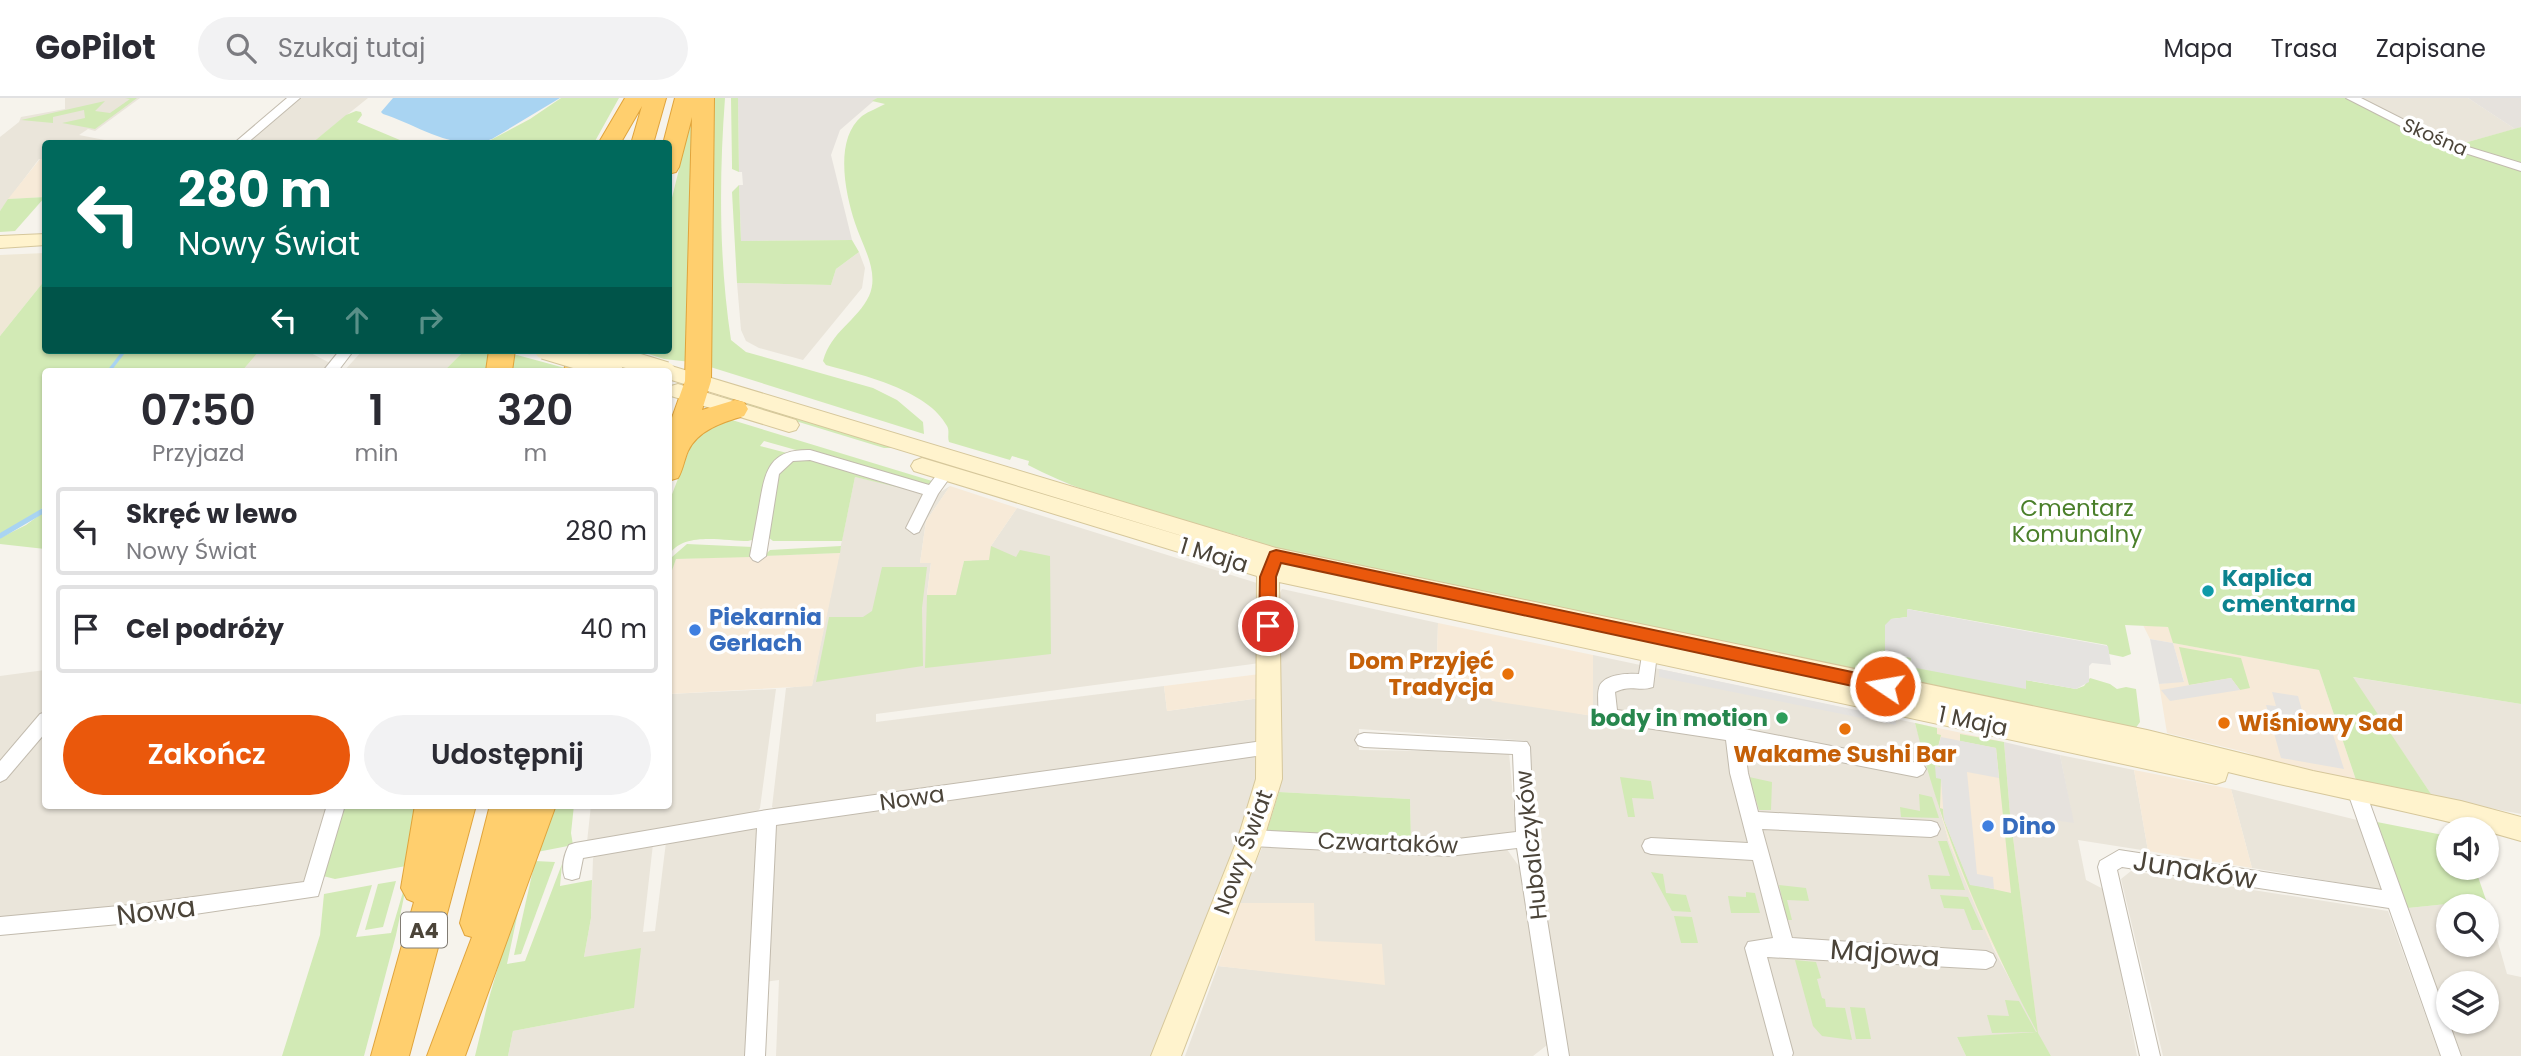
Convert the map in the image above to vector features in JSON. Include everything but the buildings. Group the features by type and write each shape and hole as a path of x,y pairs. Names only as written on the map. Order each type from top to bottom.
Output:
{"highway":[{"path":"611,140 636,98"},
{"path":"643,140 655,98"},
{"path":"672,152 686,98"},
{"path":"672,460 696,388 703,98"},
{"path":"678,444 692,426 706,417 735,408"},
{"path":"389,1056 431,809"},
{"name":"A4","path":"389,1056 458,809"},
{"name":"A4","path":"446,1056 507,809"},
{"path":"446,1056 538,809"}],"main road":[{"path":"0,242 42,239"},
{"path":"557,354 604,368"},
{"name":"1 Maja","path":"610,354 657,368"},
{"name":"1 Maja","path":"672,374 735,408 946,473 1273,564 1649,654 2182,766 2461,812 2521,831"},
{"name":"1 Maja","path":"672,388 696,388 1273,564 2147,741 2358,797"},
{"name":"Nowy Świat","path":"1166,1056 1251,838 1269,779 1267,606 1273,564"},
{"name":"1 Maja","path":"2147,741 2182,766"}],"street":[{"path":"243,140 294,98"},
{"name":"Skośna","path":"2352,98 2438,141 2521,167"},
{"path":"332,368 344,354"},
{"path":"758,556 772,474 778,463 791,456 810,455 932,491"},
{"path":"914,528 932,491 946,473"},
{"path":"1649,654 1647,682 1625,679 1606,688 1606,711 1613,716 1734,734 1917,768"},
{"path":"0,774 42,724"},
{"path":"1734,734 1739,773 1785,947"},
{"name":"Hubalczyków","path":"1364,740 1521,747 1525,839 1559,1056"},
{"name":"Nowa","path":"572,872 575,851 766,818 1270,747"},
{"path":"2358,797 2451,1056"},
{"name":"Nowa","path":"0,926 141,913 311,890 335,809"},
{"path":"755,1056 766,818"},
{"path":"1751,820 1931,829"},
{"name":"Czwartaków","path":"1251,838 1449,848 1525,839"},
{"path":"1651,846 1760,852"},
{"name":"Junaków","path":"2150,1056 2107,867 2119,858 2394,901"},
{"name":"Majowa","path":"1783,1053 1755,948 1785,947 1986,960"}],"shaded area":[{"path":"65,98 140,98 95,131 88,129 79,135 105,140 42,140 42,159 39,159 0,211 0,137 19,122 21,117 65,109"},
{"path":"300,98 368,98 316,140 248,140"},
{"path":"738,98 877,98 840,130 831,155 852,240 741,241 739,185 743,185 742,172 739,172"},
{"path":"2359,98 2468,98 2515,129 2457,145"},
{"path":"2468,98 2521,98 2521,127 2515,129"},
{"path":"40,159 42,159 42,197 8,199"},
{"path":"859,252 865,268 862,288 803,360 759,348 746,341 741,330 737,283 831,285 836,269"},
{"path":"42,253 42,284 0,336 0,255"},
{"path":"257,354 313,354 330,363 326,368 245,368"},
{"path":"359,354 461,354 447,368 347,368"},
{"path":"855,477 936,495 950,486 926,521 920,563 931,563 927,594 991,546 1017,508 1260,584 1260,663 876,714 876,722 1164,686 1167,711 1260,698 1256,743 775,810 772,807 786,688 812,685"},
{"path":"950,486 1017,508 991,546 990,560 964,561 956,596 927,595 931,563 920,563 926,521"},
{"path":"840,553 812,686 672,694 672,569 676,559"},
{"path":"1282,589 1438,623 1436,685 1592,716 1593,655 1915,723 1949,842 1993,948 2037,1030 2010,814 2073,822 2060,755 2134,770 2148,851 2078,840 2086,880 2105,890 2137,1056 2051,1056 2037,1033 1957,1037 1966,1056 1568,1056 1533,840 1528,741 1359,729 1359,750 1509,752 1516,833 1455,842 1411,840 1410,799 1279,792 1282,774 1278,596"},
{"path":"1907,609 2108,646 2111,665 2092,663 2089,666 2089,682 2076,689 2026,680 2026,689 1911,667 1911,658 1885,653 1885,625 1891,619 1907,617"},
{"path":"1438,623 1593,655 1593,716 1492,701 1487,693 1436,686"},
{"path":"2143,625 2168,627 2174,643 2319,670 2356,780 2274,763 2245,752 2167,733 2159,684 2184,681 2173,643 2150,639"},
{"path":"2150,639 2173,643 2184,682 2159,684"},
{"path":"1659,669 1895,718 1896,725 1659,677"},
{"path":"42,670 42,714 0,766 0,676"},
{"path":"1260,674 1260,698 1167,711 1164,686"},
{"path":"2352,677 2521,704 2521,814 2433,797"},
{"path":"2231,678 2240,690 2170,701 2161,690"},
{"path":"776,689 760,808 756,814 587,842 591,809 672,809 672,694"},
{"path":"2272,692 2298,696 2304,718 2329,722 2344,769 2281,758 2266,705 2276,706"},
{"path":"1915,723 2004,742 2010,814 2038,1033 1987,935 1949,842"},
{"path":"42,729 42,809 330,809 305,882 291,887 0,920 0,781"},
{"path":"1941,737 1996,748 1999,778 1967,772 1977,874 1993,877 1994,889 1970,885 1944,820 1941,779 1936,778 1935,766 1940,767 1938,747"},
{"path":"2004,742 2060,755 2074,823 2010,814"},
{"path":"1257,754 1258,788 1154,1056 776,1056 779,980 764,982 772,825"},
{"path":"2134,770 2231,789 2252,868 2148,851"},
{"path":"2231,789 2357,820 2382,890 2252,868"},
{"path":"756,827 760,829 749,1056 508,1056 513,1031 634,1008 584,957 591,918 593,858 598,854 653,844 643,932 655,931 666,842"},
{"path":"1264,843 1506,848 1523,872 1551,1042 1533,1056 1185,1056 1218,966 1385,984 1314,941 1238,903"},
{"path":"2131,871 2388,911 2440,1056 2163,1056 2121,879"},
{"path":"1238,903 1314,903 1315,941 1382,944 1385,985 1218,966"},
{"path":"2436,905 2436,957 2499,957 2499,946 2507,974 2521,977 2521,1056 2462,1056 2454,1034 2499,1034 2499,971 2436,971 2436,986 2408,908"}],"green space":[{"path":"125,98 137,98 95,129 62,123 85,118 84,110 53,117 53,123 21,120 105,101 95,111 110,113 130,99"},
{"path":"561,98 619,98 596,140 491,140 530,119"},
{"path":"708,98 725,98 721,219 731,340 746,352 873,388 897,400 923,422 924,434 704,365"},
{"path":"731,98 738,98 739,172 732,169"},
{"name":"Cmentarz Komunalny","path":"877,98 2345,98 2429,140 2521,170 2521,704 2353,677 2433,797 2356,780 2319,670 2173,643 2168,627 2125,625 2131,654 2123,657 2109,654 2107,645 1908,609 1908,617 1891,619 1911,658 2026,688 2025,680 2076,689 2084,686 2090,678 2117,689 2136,689 2140,722 2135,729 2128,730 1249,542 1250,539 1081,489 1028,465 1029,461 1012,456 1010,460 949,442 947,426 938,413 925,403 893,386 826,365 823,361 832,342 864,305 872,287 869,259 851,211 844,167 848,138 853,126 862,116 885,104 872,101"},
{"path":"361,112 357,122 400,140 316,140 346,115"},
{"path":"692,116 697,116 691,362 648,354 672,354 672,198"},
{"path":"2521,127 2521,164 2457,145"},
{"path":"739,185 741,241 852,240 859,252 836,269 831,285 737,283 732,192"},
{"path":"42,197 15,231 0,232 0,211 8,199"},
{"path":"42,284 42,354 257,354 245,368 42,368 42,508 24,523 0,535 0,336"},
{"path":"461,354 491,355 490,368 447,368"},
{"path":"517,355 565,368 506,368 508,356"},
{"path":"727,395 897,448 884,448 723,399"},
{"path":"732,420 932,481 933,484 924,486 764,441 760,446 787,453 773,463 756,539 694,540 672,552 672,494 700,429"},
{"path":"806,458 926,494 855,477 842,541 773,541 768,537 777,474 785,463"},
{"path":"42,513 42,549 0,544 0,538"},
{"path":"687,544 753,547 751,557 676,559 672,570 672,557"},
{"path":"841,546 840,553 764,556 770,550"},
{"path":"991,546 1016,557 1020,550 1050,556 1051,654 925,668 927,595 956,595 964,561 989,560"},
{"path":"882,567 927,567 922,608 923,666 816,682 829,617 863,617 872,611"},
{"path":"2179,647 2241,658 2250,688 2240,690 2231,678 2189,685"},
{"path":"1915,723 1937,728 1937,734 1941,735 1938,747 1940,767 1935,766 1941,779 1940,808 1943,809 1944,820 1970,884 2011,893 1996,748 1960,741 1960,734 2004,742 2010,814 2038,1033 2051,1056 1966,1056 1957,1037 2037,1032 1966,882 1938,805"},
{"path":"1620,777 1651,781 1654,799 1632,798 1635,817 1628,817"},
{"path":"1749,777 1772,782 1771,810 1759,810"},
{"path":"1279,792 1410,799 1411,840 1266,834"},
{"path":"1919,794 1932,797 1939,818 1901,817 1900,807 1920,811"},
{"path":"341,809 416,809 406,866 335,879 323,876"},
{"path":"549,809 574,809 571,833 573,845 532,853"},
{"path":"2377,822 2436,834 2436,880 2479,880 2484,894 2436,894 2436,905 2408,908"},
{"path":"1938,841 1947,841 1965,890 1931,889 1928,875 1950,876"},
{"path":"535,861 555,862 521,954 514,955"},
{"path":"562,864 560,886 592,880 591,918 584,957 641,948 634,1008 513,1031 508,1056 475,1056 528,865 507,964 525,961"},
{"path":"410,868 396,935 364,1056 282,1056 320,935 324,894 372,885 356,937 391,933"},
{"path":"1651,872 1663,874 1666,893 1686,895 1691,912 1672,911"},
{"path":"396,881 383,927 365,930 378,884"},
{"path":"1779,885 1806,888 1809,901 1787,900 1792,920 1787,920"},
{"path":"1746,892 1755,893 1760,913 1731,913 1728,896 1746,897"},
{"path":"1940,895 1968,897 1983,930 1972,930 1964,909 1944,908"},
{"path":"1674,916 1692,917 1698,943 1681,943"},
{"path":"1795,960 1816,962 1821,978 1817,979 1826,1007 1845,1008 1852,1040 1822,1036 1813,1026"},
{"path":"2005,1000 2019,1001 2036,1032 1992,1033 1987,1015 2009,1016"},
{"path":"1850,1007 1865,1008 1871,1039 1856,1039"}],"water":[{"path":"393,98 560,98 487,140 450,140 381,112"}],"waterway":[{"path":"111,368 122,354"},
{"path":"0,536 42,511"}],"place":[{"name":"Kaplica cmentarna","path":"2208,591"},
{"name":"Piekarnia Gerlach","path":"695,630"},
{"name":"Dom Przyjęć Tradycja","path":"1508,674"},
{"name":"body in motion","path":"1782,718"},
{"name":"Wiśniowy Sad","path":"2224,723"},
{"name":"Wakame Sushi Bar","path":"1845,729"},
{"name":"Dino","path":"1988,826"}],"route":[{"path":"1268,626 1268,577 1276,556 1885,686"}]}
